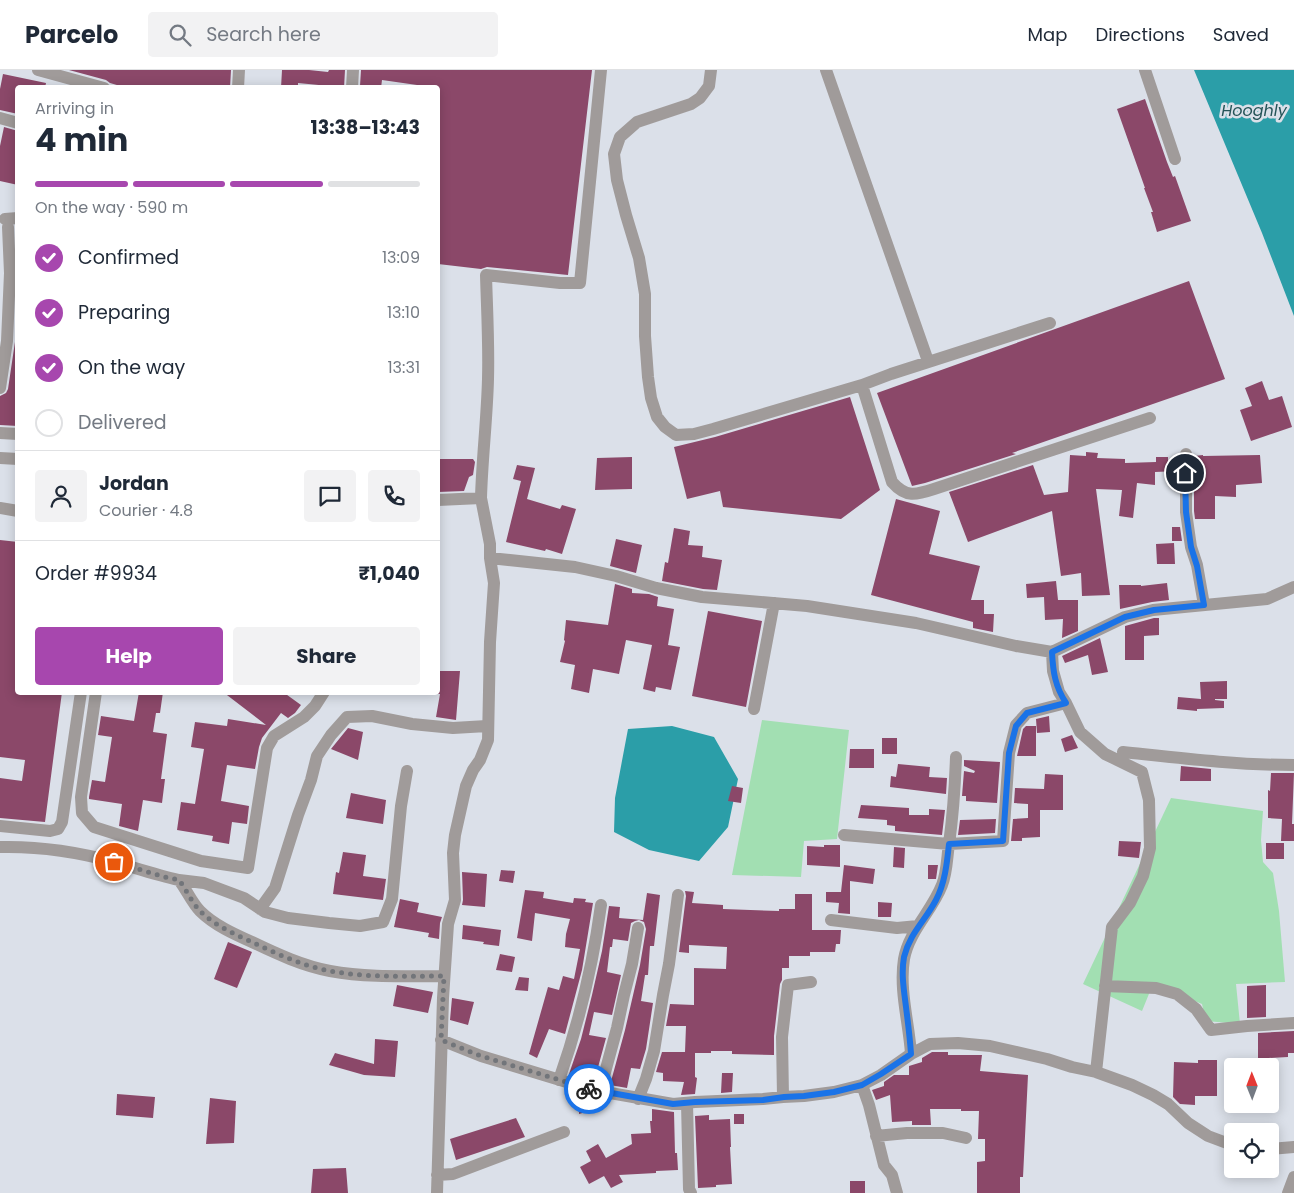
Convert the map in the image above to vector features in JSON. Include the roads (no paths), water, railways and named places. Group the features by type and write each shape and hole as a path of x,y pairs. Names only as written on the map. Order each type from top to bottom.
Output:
{"street":[{"path":"38,70 93,85"},
{"path":"238,85 239,70"},
{"path":"352,85 353,70"},
{"path":"437,1193 444,976 448,924 455,900 453,853 455,835 466,786 488,740 490,642 494,583 490,544 481,498 488,378 486,275 560,283 580,283 601,70"},
{"path":"711,70 709,86 700,98 691,104 637,122 620,137 614,154 617,180 639,258 645,294 648,377 651,398 657,417 665,427 676,435 694,434 862,385 1050,323"},
{"path":"826,70 928,362"},
{"path":"1145,70 1175,159"},
{"path":"0,118 15,121"},
{"path":"0,388 14,273 10,221"},
{"path":"862,385 892,482 899,490 908,494 922,493 1150,418"},
{"path":"0,433 15,434"},
{"path":"1186,454 1186,512 1191,547 1197,566 1204,605"},
{"path":"0,458 15,459"},
{"path":"440,500 481,498"},
{"path":"0,508 15,510"},
{"path":"490,558 575,567 616,576 656,588 702,597 807,606 916,623 1016,646 1052,652 1125,617 1154,610 1267,599 1294,587"},
{"path":"754,709 774,603"},
{"path":"1052,652 1053,671 1059,692 1080,732 1105,754 1142,772 1150,800 1150,848 1142,876 1130,903 1112,927 1096,1072"},
{"path":"0,826 50,831 58,829 62,822 82,695"},
{"path":"96,695 80,797 82,813 94,827 201,861 248,868 267,748 274,736 304,717 315,706 322,695"},
{"path":"844,835 949,844 1003,841 1009,753 1016,726 1027,713 1066,703"},
{"path":"260,909 275,888 298,815 312,780 317,756 331,735 346,718 372,716 412,724 453,728 487,726"},
{"path":"1123,752 1217,762 1260,765 1294,764"},
{"path":"911,1054 902,977 904,957 911,938 936,900 943,883 954,807 956,757"},
{"path":"0,847 20,847 80,854 165,877 204,883 244,898 265,912 288,918 360,926 383,922 392,899 401,806 407,772"},
{"path":"179,880 199,910 214,923 273,952 307,965 330,971 366,975 444,976"},
{"path":"638,1099 654,1050 669,964 678,895"},
{"path":"559,1080 583,1000 597,938 601,905"},
{"path":"831,920 897,928 918,926"},
{"path":"600,1091 632,964 638,928"},
{"path":"784,1097 782,1037 788,985 811,982"},
{"path":"1105,986 1156,988 1177,994 1196,1009 1211,1030 1294,1023"},
{"path":"441,1040 481,1056 559,1080 600,1091 673,1104 763,1100 834,1092 862,1085 930,1044 958,1043 990,1046 1096,1072 1132,1085 1168,1104 1188,1123 1208,1136 1224,1141"},
{"path":"862,1085 869,1105 884,1166 892,1175 897,1193"},
{"path":"686,1103 689,1189 691,1193"},
{"path":"437,1175 453,1174 564,1132"},
{"path":"876,1136 906,1133 944,1133 966,1138"},
{"path":"1279,1148 1294,1147"},
{"path":"1288,1193 1294,1177"}],"water":[{"name":"Hooghly","path":"1194,70 1294,70 1294,316 1262,233"},
{"path":"672,726 714,737 738,779 728,827 699,861 649,850 614,832 615,798 628,729"}]}
